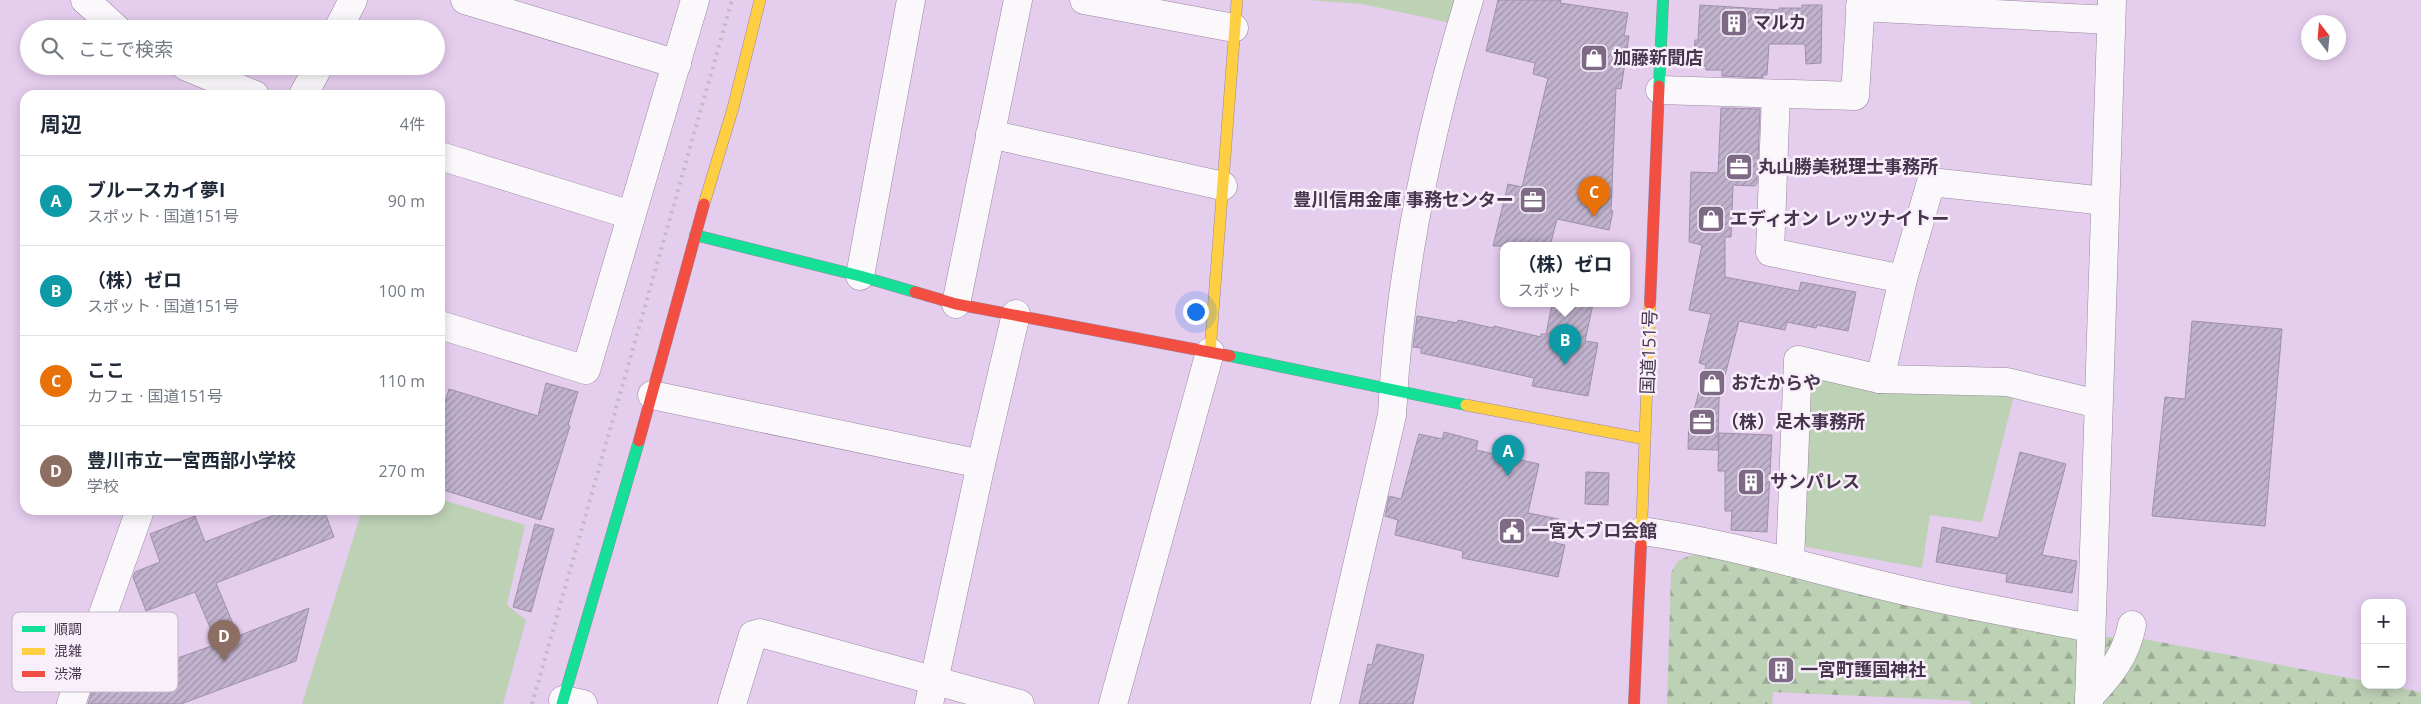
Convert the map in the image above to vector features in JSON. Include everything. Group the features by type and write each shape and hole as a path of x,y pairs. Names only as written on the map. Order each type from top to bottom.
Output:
{"main road":[{"path":"569,703 695,235 733,108 760,0"},
{"path":"1210,352 1236,0"},
{"name":"国道151号","path":"1634,704 1663,0"},
{"path":"695,235 860,276 956,304 1210,352 1393,391 1645,439"}],"street":[{"path":"85,0 106,20"},
{"path":"343,20 353,0"},
{"path":"465,0 677,64"},
{"path":"445,327 586,370 630,215 695,0"},
{"path":"860,276 911,0"},
{"path":"956,304 1018,0"},
{"path":"1084,0 1234,28"},
{"path":"1325,704 1392,415 1394,370 1415,216 1442,92 1469,0"},
{"path":"1660,90 1855,96 1860,3 2112,10 2089,701"},
{"path":"207,75 243,90"},
{"path":"306,90 313,75"},
{"path":"1776,94 1770,252 1903,279"},
{"path":"990,134 1223,186"},
{"path":"445,158 630,215"},
{"path":"1880,379 1903,279 1931,182 2105,201"},
{"path":"932,692 981,464 1016,314"},
{"path":"1113,704 1210,352"},
{"path":"1790,562 1798,360 1880,379 2007,382 2098,404"},
{"path":"652,395 981,464"},
{"path":"103,612 138,515"},
{"path":"1642,531 1673,535 1920,594 2091,628"},
{"path":"2089,701 2115,668 2128,642 2132,625"},
{"path":"732,704 753,635 760,633 932,692 1020,704"},
{"path":"70,704 74,692"}],"green space":[{"path":"1308,0 1458,0 1451,23 1362,4"},
{"path":"1816,373 2015,392 1982,522 1930,515 1922,568 1807,547 1800,541 1805,378"},
{"path":"445,501 525,525 507,605 526,620 503,704 302,704 360,515 445,515"},
{"path":"1691,555 1710,556 1911,606 2080,636 2139,638 2361,680 2361,689 2406,689 2421,692 2421,704 1970,704 1970,701 1773,692 1772,704 1667,704 1671,573 1678,561"}],"building":[{"path":"1498,0 1561,0 1560,3 1628,13 1624,36 1629,36 1621,89 1616,88 1611,211 1613,211 1609,230 1557,219 1551,242 1500,242 1500,246 1493,246 1508,184 1522,187 1548,78 1533,74 1535,63 1486,51"},
{"path":"1700,5 1779,10 1779,8 1802,8 1802,5 1822,5 1821,63 1806,64 1805,44 1769,44 1767,75 1763,75 1763,78 1722,76 1722,70 1706,70 1706,66 1693,66 1695,40 1698,40"},
{"path":"1721,108 1760,109 1757,183 1755,186 1733,185 1731,237 1725,237 1725,277 1799,291 1801,282 1856,292 1848,331 1817,325 1816,328 1787,322 1785,330 1739,321 1719,399 1718,450 1688,449 1689,414 1693,414 1706,365 1699,363 1711,314 1689,310 1702,245 1689,242 1691,172 1718,173"},
{"path":"1551,307 1592,307 1585,341 1598,343 1588,396 1532,386 1534,378 1421,353 1421,348 1413,347 1417,316 1457,323 1458,320 1493,328 1494,326 1541,337 1541,334 1546,334"},
{"path":"2192,321 2282,329 2265,526 2152,516 2165,397 2185,399"},
{"path":"546,383 578,392 568,425 570,426 541,520 445,491 445,402 449,389 538,416"},
{"path":"1444,432 1478,441 1476,450 1539,464 1528,513 1559,519 1555,543 1565,545 1558,577 1462,558 1463,551 1395,535 1398,520 1385,516 1389,496 1401,499 1419,434 1442,439"},
{"name":"サンパレス","path":"1719,433 1772,435 1767,532 1731,530 1732,511 1725,511 1725,471 1718,471"},
{"path":"2020,452 2066,464 2042,555 2077,561 2072,593 2006,582 2007,574 1936,562 1942,527 1998,538"},
{"path":"1586,472 1609,473 1608,505 1585,504"},
{"path":"274,515 326,515 334,537 216,583 238,636 309,608 296,661 181,704 88,704 92,692 178,692 178,658 217,644 195,592 146,611 133,577 135,572 160,562 150,534 195,516 205,542"},
{"path":"535,524 554,529 531,612 513,607"},
{"path":"1377,644 1424,655 1413,704 1359,704 1368,664 1372,665"}],"railway":[{"path":"532,704 732,0"}],"traffic: fast":[{"path":"1659,86 1663,0"},
{"path":"695,235 860,276 915,292"},
{"path":"1230,356 1466,405"},
{"path":"562,704 639,441"}],"traffic: slow":[{"path":"704,204 733,108 760,0"},
{"path":"1210,352 1237,0"},
{"path":"1641,544 1650,304"},
{"path":"1466,405 1645,439"}],"traffic: jam":[{"path":"1650,304 1659,86"},
{"path":"639,441 704,204"},
{"path":"915,292 956,304 1230,356"},
{"path":"1634,704 1641,544"}],"place":[{"name":"マルカ","path":"1734,23"},
{"name":"加藤新聞店","path":"1594,58"},
{"name":"丸山勝美税理士事務所","path":"1739,167"},
{"name":"豊川信用金庫 事務センター","path":"1533,200"},
{"name":"ここ","path":"1594,217"},
{"name":"エディオン レッツナイトー","path":"1711,219"},
{"name":"（株）ゼロ","path":"1565,365"},
{"name":"おたからや","path":"1712,383"},
{"name":"（株）足木事務所","path":"1702,422"},
{"name":"ブルースカイ夢I","path":"1508,476"},
{"name":"サンパレス","path":"1751,482"},
{"name":"一宮大ブロ会館","path":"1512,531"},
{"name":"豊川市立一宮西部小学校","path":"224,661"},
{"name":"一宮町護国神社","path":"1781,670"}]}
